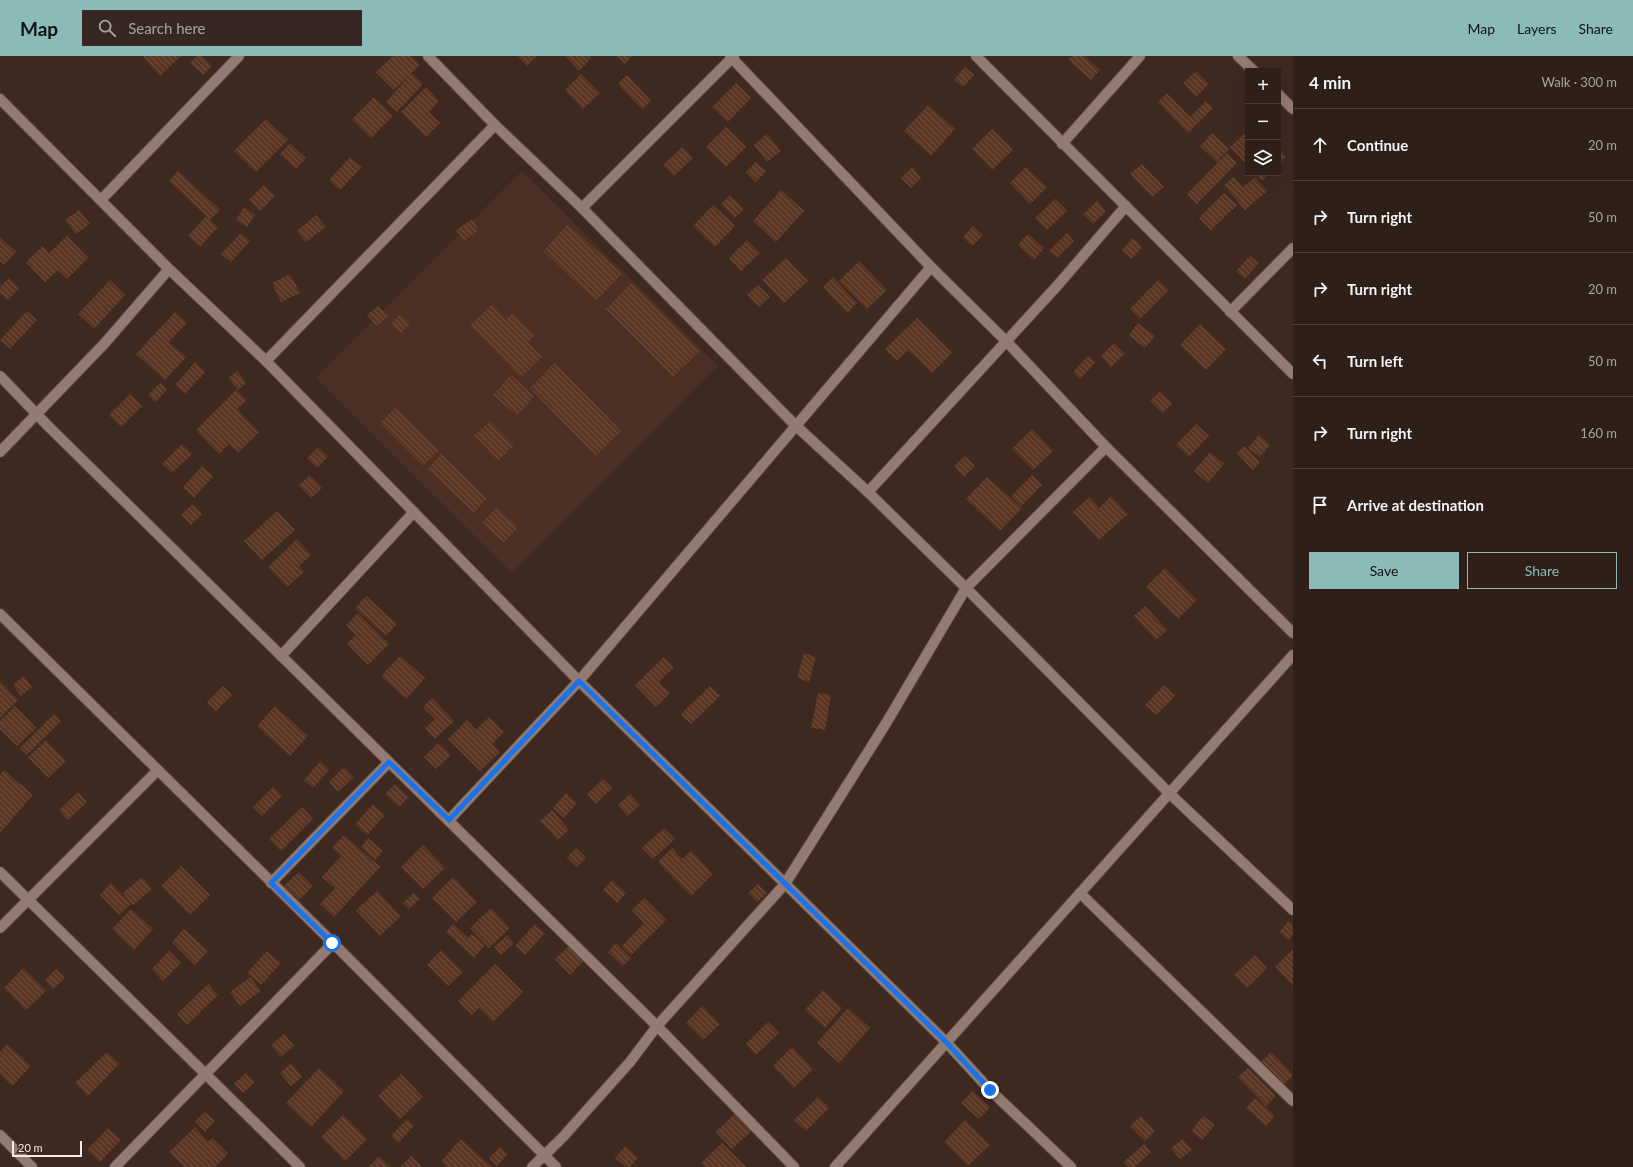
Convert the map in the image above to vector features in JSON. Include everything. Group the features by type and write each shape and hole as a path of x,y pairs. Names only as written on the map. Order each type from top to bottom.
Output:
{"street":[{"path":"101,200 239,56"},
{"path":"428,56 495,125 582,208 795,425 868,492 966,588 1169,794 1293,910"},
{"path":"976,56 1062,144 1126,206 1293,374"},
{"path":"1062,144 1140,56"},
{"path":"1238,56 1251,68"},
{"path":"582,208 732,57 931,267 1006,341 1106,447 1293,633"},
{"path":"1281,97 1293,109"},
{"path":"0,99 169,269 266,361 579,681 946,1042 990,1090 1071,1167"},
{"path":"266,361 495,125"},
{"path":"868,492 1057,286 1126,206"},
{"path":"1230,312 1293,248"},
{"path":"449,820 579,681 795,425 931,267"},
{"path":"0,452 104,344 169,269"},
{"path":"0,376 281,656 657,1026 794,1167"},
{"path":"532,1167 562,1138 630,1062 657,1026 785,884 885,724 966,588 1106,447"},
{"path":"281,656 414,512"},
{"path":"0,614 556,1167"},
{"path":"835,1167 1293,655"},
{"path":"271,883 389,762"},
{"path":"0,928 157,771"},
{"path":"0,872 300,1167"},
{"path":"1080,893 1293,1101"},
{"path":"115,1167 332,943"},
{"path":"2,1140 32,1167"}],"shaded area":[{"path":"522,171 718,366 512,573 316,378"}],"building":[{"path":"181,56 160,76 143,57"},
{"path":"197,56 202,56 212,66 203,75 190,63"},
{"path":"393,56 411,56 420,65 411,73 423,84 397,112 386,102 410,75 394,90 376,72"},
{"path":"518,56 537,56 527,66"},
{"path":"565,56 589,56 591,58 579,71"},
{"path":"617,56 632,56 625,64"},
{"path":"1072,56 1084,56 1100,70 1091,80 1068,60"},
{"path":"965,67 974,75 963,87 954,80"},
{"path":"1196,71 1209,84 1196,97 1183,83"},
{"path":"581,74 600,93 583,109 565,90"},
{"path":"627,75 651,101 642,109 618,84"},
{"path":"736,83 751,98 728,122 712,107"},
{"path":"426,87 439,101 429,112 440,123 426,137 401,112"},
{"path":"1167,93 1190,117 1206,101 1213,108 1188,133 1158,102"},
{"path":"374,97 393,116 371,138 352,119"},
{"path":"928,105 955,129 931,156 904,131"},
{"path":"266,119 288,140 256,172 234,151"},
{"path":"726,127 746,147 726,167 706,147"},
{"path":"992,129 1013,150 992,170 972,149"},
{"path":"1212,133 1229,149 1217,162 1200,146"},
{"path":"1245,133 1245,163 1230,147"},
{"path":"767,134 781,151 767,162 754,145"},
{"path":"290,143 306,158 296,169 280,154"},
{"path":"682,147 693,158 674,176 663,165"},
{"path":"1281,151 1286,157 1281,162"},
{"path":"1227,153 1237,163 1197,204 1187,194"},
{"path":"350,157 362,167 340,190 329,180"},
{"path":"756,162 766,171 756,182 746,172"},
{"path":"1142,164 1164,187 1152,197 1130,174"},
{"path":"912,167 921,178 911,188 901,178"},
{"path":"1026,167 1047,187 1030,204 1010,183"},
{"path":"178,171 220,210 210,220 218,227 200,247 188,236 206,216 169,181"},
{"path":"1257,176 1266,176 1262,181"},
{"path":"1234,177 1243,187 1255,177 1267,191 1245,210 1224,185"},
{"path":"264,185 275,196 260,211 249,200"},
{"path":"781,190 804,211 776,242 753,221"},
{"path":"1224,193 1237,205 1211,230 1199,218"},
{"path":"730,195 744,209 735,218 721,204"},
{"path":"1055,199 1067,211 1047,230 1035,218"},
{"path":"1097,201 1106,211 1093,224 1083,214"},
{"path":"713,205 735,226 715,247 693,226"},
{"path":"244,207 255,215 247,227 236,220"},
{"path":"79,210 90,224 76,234 65,220"},
{"path":"316,215 326,227 306,242 297,231"},
{"path":"472,219 479,230 464,241 456,230"},
{"path":"568,224 622,274 596,301 543,251"},
{"path":"973,226 983,235 972,246 963,237"},
{"path":"241,233 250,241 231,262 221,254"},
{"path":"1067,233 1074,241 1057,258 1049,251"},
{"path":"1028,234 1044,248 1034,260 1018,245"},
{"path":"67,236 88,258 67,279 58,270 45,282 26,262 43,246 49,253"},
{"path":"0,237 16,252 4,265 0,261"},
{"path":"1133,238 1142,247 1132,259 1122,250"},
{"path":"747,240 760,253 741,271 729,258"},
{"path":"1250,256 1259,263 1245,279 1236,271"},
{"path":"786,258 808,281 784,303 762,280"},
{"path":"859,261 887,290 867,309 839,281"},
{"path":"290,274 300,293 281,302 272,283"},
{"path":"833,277 857,303 847,313 823,287"},
{"path":"9,278 19,288 8,300 0,293 0,287"},
{"path":"110,280 125,295 94,329 78,314"},
{"path":"1158,280 1169,290 1140,319 1130,309"},
{"path":"632,282 700,351 673,377 606,309"},
{"path":"758,285 770,297 759,307 747,295"},
{"path":"492,304 506,319 513,313 535,335 528,342 542,357 521,378 470,326"},
{"path":"378,306 388,316 377,326 367,315"},
{"path":"27,311 37,320 10,349 0,340"},
{"path":"175,312 187,323 169,342 186,357 165,380 136,354"},
{"path":"400,314 410,323 401,334 391,324"},
{"path":"917,318 952,353 932,373 908,350 897,361 885,349"},
{"path":"1138,323 1155,336 1145,348 1129,335"},
{"path":"1200,324 1226,349 1206,370 1180,345"},
{"path":"1114,343 1125,354 1111,367 1101,356"},
{"path":"1088,356 1096,362 1080,379 1073,372"},
{"path":"195,362 205,372 185,394 175,385"},
{"path":"555,363 621,431 596,456 530,388"},
{"path":"237,371 246,383 238,390 228,378"},
{"path":"511,375 534,396 517,416 493,395"},
{"path":"160,383 167,390 155,402 148,395"},
{"path":"236,390 247,400 237,409 259,432 238,453 229,444 219,454 196,430"},
{"path":"1160,391 1172,404 1162,413 1150,401"},
{"path":"130,394 142,406 121,427 109,415"},
{"path":"396,407 439,450 423,466 380,423"},
{"path":"490,421 514,445 498,461 474,436"},
{"path":"1196,424 1209,436 1189,457 1176,445"},
{"path":"1032,429 1053,451 1033,470 1012,449"},
{"path":"1259,435 1270,445 1260,457 1248,448"},
{"path":"182,444 192,454 172,473 162,464"},
{"path":"1244,446 1260,462 1253,470 1237,453"},
{"path":"318,447 328,457 317,468 307,458"},
{"path":"1210,452 1224,464 1208,483 1194,471"},
{"path":"441,454 487,498 474,513 427,469"},
{"path":"965,456 975,466 964,477 954,466"},
{"path":"202,466 213,476 194,498 183,487"},
{"path":"310,475 322,488 311,498 299,485"},
{"path":"1032,475 1042,485 1021,506 1011,496"},
{"path":"987,477 1022,508 1000,531 966,499"},
{"path":"1111,496 1128,514 1099,540 1073,512 1089,497 1099,508"},
{"path":"193,504 202,514 191,525 181,515"},
{"path":"497,507 518,527 504,543 482,523"},
{"path":"277,511 295,530 262,560 244,541"},
{"path":"297,539 311,555 299,566 304,572 287,587 268,567"},
{"path":"1165,568 1197,600 1178,619 1146,587"},
{"path":"366,596 397,624 386,636 355,608"},
{"path":"1145,606 1167,630 1156,640 1134,616"},
{"path":"358,613 389,644 368,665 347,643 356,635 346,625"},
{"path":"804,653 816,657 809,682 797,678"},
{"path":"400,656 425,678 406,699 381,676"},
{"path":"664,657 674,667 659,682 670,693 656,707 635,685"},
{"path":"24,676 32,687 21,696 13,685"},
{"path":"0,681 18,700 0,718"},
{"path":"1164,685 1175,696 1156,715 1145,705"},
{"path":"223,686 232,695 216,711 207,702"},
{"path":"710,686 720,696 691,724 681,714"},
{"path":"818,693 831,695 825,730 811,728"},
{"path":"432,698 454,721 435,739 425,728 435,719 423,707"},
{"path":"15,706 36,728 17,746 0,729 0,721"},
{"path":"275,706 308,736 290,756 257,726"},
{"path":"54,714 61,721 27,755 20,748"},
{"path":"489,717 504,732 492,744 500,752 480,771 448,739 467,720 476,730"},
{"path":"46,740 66,761 48,778 28,757"},
{"path":"438,743 451,755 436,769 424,757"},
{"path":"320,761 329,770 313,788 304,780"},
{"path":"344,767 354,777 338,792 329,782"},
{"path":"4,770 33,795 0,833 0,775"},
{"path":"603,779 612,788 596,804 587,794"},
{"path":"395,784 409,797 399,807 385,794"},
{"path":"273,787 282,796 262,816 253,807"},
{"path":"78,792 87,802 68,820 59,810"},
{"path":"566,793 577,803 564,818 553,808"},
{"path":"630,794 640,805 628,816 618,805"},
{"path":"373,804 385,815 367,835 355,824"},
{"path":"302,807 313,819 281,851 269,839"},
{"path":"552,810 569,830 558,840 540,821"},
{"path":"664,828 675,839 653,859 642,848"},
{"path":"344,835 380,867 334,917 320,904 335,888 322,877 341,856 332,848"},
{"path":"368,838 383,851 375,860 361,847"},
{"path":"423,845 445,868 423,889 401,867"},
{"path":"576,848 586,858 577,867 567,857"},
{"path":"672,848 682,859 691,851 713,874 691,896 658,862"},
{"path":"181,866 210,895 190,915 161,886"},
{"path":"299,872 313,886 299,900 284,886"},
{"path":"142,877 152,889 133,905 123,893"},
{"path":"453,877 477,902 456,922 432,898"},
{"path":"612,880 626,893 617,903 603,890"},
{"path":"111,883 131,904 119,915 100,895"},
{"path":"758,884 767,893 757,902 748,893"},
{"path":"377,891 401,916 380,936 356,910"},
{"path":"414,893 420,899 409,909 403,903"},
{"path":"644,898 666,920 631,955 622,946 644,923 632,910"},
{"path":"491,908 510,928 489,948 470,928"},
{"path":"131,909 153,929 134,950 112,929"},
{"path":"1289,921 1293,925 1293,935 1288,940 1279,932"},
{"path":"453,924 468,938 472,934 485,945 474,958 446,932"},
{"path":"535,924 545,933 525,955 515,946"},
{"path":"184,929 208,951 195,965 172,942"},
{"path":"507,935 514,943 501,955 494,947"},
{"path":"616,943 631,958 623,966 608,952"},
{"path":"568,947 583,962 570,975 555,959"},
{"path":"1293,949 1293,985 1275,967"},
{"path":"441,950 463,972 448,986 427,965"},
{"path":"169,951 181,963 163,981 152,969"},
{"path":"267,951 281,963 261,985 247,973"},
{"path":"1255,955 1267,968 1247,988 1234,975"},
{"path":"495,964 523,992 493,1022 479,1008 472,1015 458,1001"},
{"path":"23,968 46,991 26,1010 4,988"},
{"path":"56,969 65,978 53,989 45,980"},
{"path":"250,977 261,991 240,1006 230,992"},
{"path":"208,984 218,995 187,1025 177,1014"},
{"path":"823,990 842,1008 825,1028 805,1010"},
{"path":"702,1006 720,1024 703,1040 686,1023"},
{"path":"848,1008 870,1028 839,1063 817,1043"},
{"path":"768,1022 779,1033 756,1055 746,1044"},
{"path":"284,1034 294,1046 281,1057 271,1045"},
{"path":"7,1044 31,1066 12,1086 0,1074 0,1052"},
{"path":"792,1047 813,1069 794,1088 773,1066"},
{"path":"107,1052 119,1064 88,1096 75,1083"},
{"path":"1271,1052 1293,1075 1276,1093 1253,1070"},
{"path":"291,1063 302,1077 291,1086 280,1073"},
{"path":"319,1068 344,1091 311,1127 286,1103"},
{"path":"1248,1068 1276,1096 1266,1106 1238,1077"},
{"path":"246,1073 255,1082 243,1093 234,1084"},
{"path":"401,1074 423,1097 400,1119 378,1096"},
{"path":"972,1091 990,1107 979,1119 961,1103"},
{"path":"818,1097 829,1108 806,1131 794,1120"},
{"path":"1255,1098 1275,1116 1266,1126 1246,1108"},
{"path":"205,1112 215,1121 205,1132 195,1121"},
{"path":"736,1112 753,1129 732,1149 716,1132"},
{"path":"343,1115 367,1139 345,1161 321,1137"},
{"path":"1141,1116 1155,1131 1145,1141 1130,1126"},
{"path":"1203,1116 1215,1125 1202,1140 1191,1131"},
{"path":"407,1119 414,1126 398,1143 391,1136"},
{"path":"965,1120 990,1145 968,1166 944,1142"},
{"path":"195,1127 208,1142 212,1138 228,1154 215,1167 184,1167 169,1152"},
{"path":"108,1128 121,1140 100,1162 87,1150"},
{"path":"461,1139 492,1167 445,1167 446,1166 441,1161"},
{"path":"1183,1139 1192,1150 1180,1159 1171,1148"},
{"path":"722,1143 746,1167 705,1167 701,1163"},
{"path":"1144,1144 1151,1152 1135,1167 1129,1167 1124,1162"},
{"path":"625,1146 638,1158 630,1167 626,1167 615,1158"},
{"path":"500,1147 508,1154 497,1166 489,1158"},
{"path":"379,1156 390,1167 368,1167"},
{"path":"411,1156 422,1167 400,1167"}],"route":[{"path":"332,943 271,883 389,762 449,820 579,681 946,1042 990,1090"}]}
